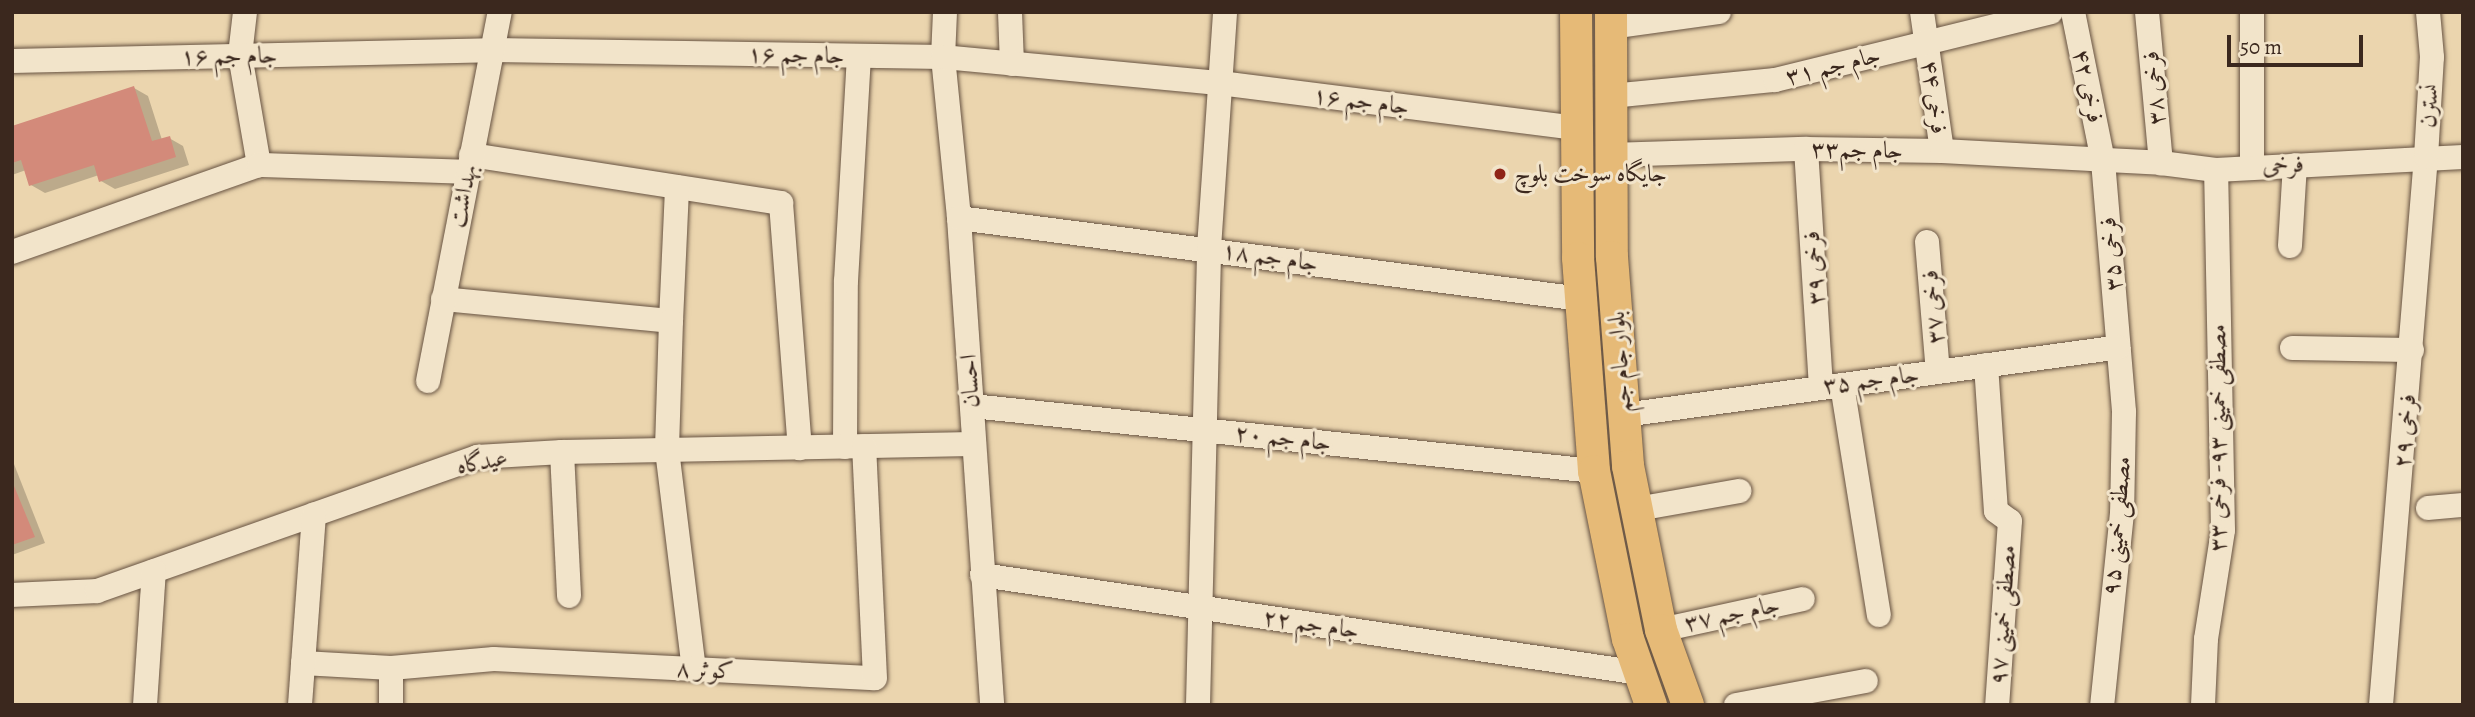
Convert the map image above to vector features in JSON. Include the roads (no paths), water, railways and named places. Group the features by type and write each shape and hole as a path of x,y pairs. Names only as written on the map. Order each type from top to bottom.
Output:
{"main road":[{"name":"بلوار جام جم","path":"1576,12 1581,299 1594,471 1628,639 1651,705"},
{"name":"بلوار جام جم","path":"1611,19 1612,257 1628,466 1661,629 1688,705"},
{"path":"1594,471 1628,466"}],"street":[{"path":"245,12 240,55 260,166"},
{"name":"بهداشت","path":"428,381 490,50 500,12"},
{"name":"احسان","path":"945,12 943,57 959,218 992,705"},
{"path":"1010,12 1012,64"},
{"path":"1198,705 1209,248 1225,12"},
{"path":"1611,19 1719,12"},
{"name":"فرخی ۴۴","path":"1922,12 1942,151"},
{"name":"جام جم ۳۱","path":"1611,96 1776,80 2052,12"},
{"name":"فرخی ۴۲","path":"2073,12 2104,161"},
{"name":"فرخی ۳۸","path":"2147,12 2161,163"},
{"path":"2252,12 2252,166"},
{"name":"نسترن","path":"2426,157 2432,57 2428,12"},
{"name":"جام جم ۱۶","path":"12,61 490,50 943,57 1220,83 1576,128"},
{"path":"854,446 846,281 859,56"},
{"name":"جام جم۳۳","path":"1610,155 1806,149 1942,151 2104,161"},
{"name":"فرخی ۳۹","path":"1806,149 1832,386 1879,615"},
{"name":"فرخی ۲۹","path":"2381,705 2426,157"},
{"name":"فرخی","path":"2104,161 2161,163 2216,170 2252,166 2463,157"},
{"name":"فرخی ۳۵","path":"2104,161 2118,347"},
{"path":"12,252 260,166 469,163 677,187 781,203 800,448"},
{"path":"2290,246 2295,165"},
{"name":"مصطفی خمینی ۹۳- فرخی ۳۳","path":"2203,705 2206,639 2223,530 2216,170"},
{"path":"677,187 667,450 694,669"},
{"name":"جام جم ۱۸","path":"959,218 1209,248 1581,299"},
{"name":"فرخی ۳۷","path":"1927,242 1938,372"},
{"path":"443,299 670,321"},
{"name":"جام جم ۳۵","path":"1624,415 2118,347"},
{"name":"مصطفی خمینی ۹۵","path":"2102,705 2122,513 2124,412 2118,347"},
{"path":"2291,348 2412,350"},
{"name":"مصطفی خمینی ۹۷","path":"1986,365 1996,511 2010,521 1997,705"},
{"name":"جام جم ۲۰","path":"972,406 1594,471"},
{"name":"عیدگاه","path":"12,595 97,591 477,457 562,452 973,444"},
{"name":"کوثر ۸","path":"303,663 391,668 494,659 875,678 854,446"},
{"path":"562,452 569,596"},
{"path":"1637,509 1739,491"},
{"path":"2428,509 2463,505"},
{"path":"300,705 314,514"},
{"path":"145,705 154,571"},
{"name":"جام جم ۲۲","path":"982,575 1640,673"},
{"name":"جام جم ۳۷","path":"1661,629 1803,599"},
{"path":"391,668 391,705"},
{"path":"1735,705 1866,681"}],"place":[{"name":"جایگاه سوخت بلوچ","path":"1500,174"}]}
